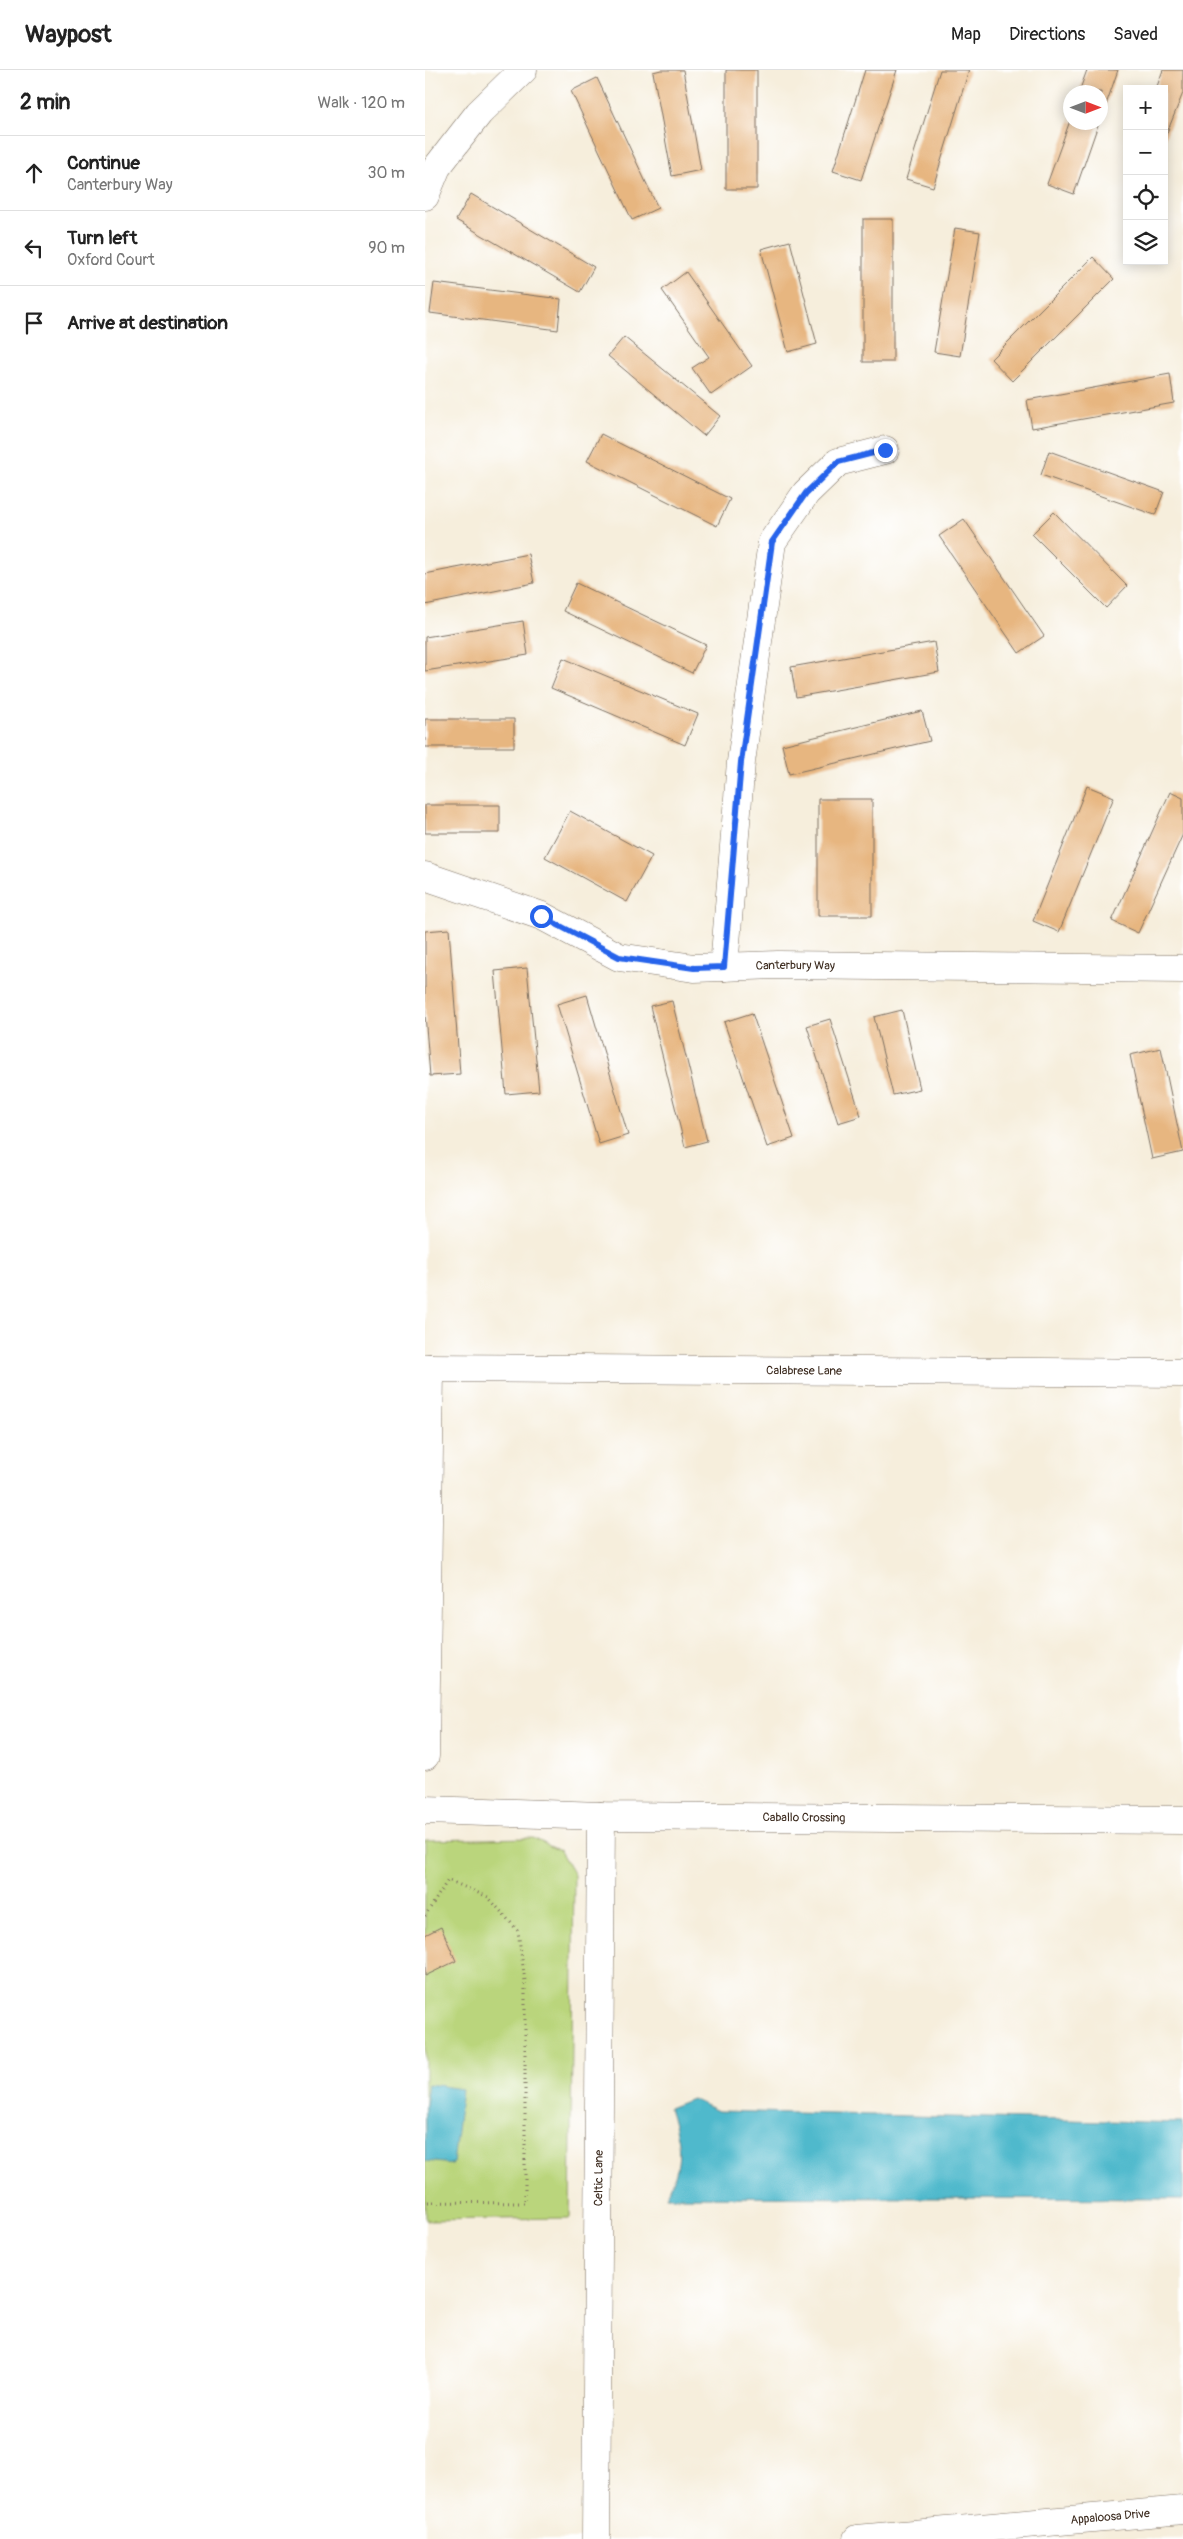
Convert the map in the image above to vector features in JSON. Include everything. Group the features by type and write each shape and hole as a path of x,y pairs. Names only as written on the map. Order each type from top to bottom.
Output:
{"street":[{"path":"425,196 437,167 479,113 523,70"},
{"path":"724,967 741,762 772,542 806,493 838,462 885,450"},
{"name":"Canterbury Way","path":"425,876 541,916 619,957 694,968 778,965 1183,969"},
{"path":"425,1756 428,1368"},
{"name":"Calabrese Lane","path":"428,1368 1183,1373"},
{"name":"Caballo Crossing","path":"425,1810 601,1816 1183,1820"},
{"name":"Celtic Lane","path":"596,2539 601,1816"},
{"name":"Appaloosa Drive","path":"857,2539 1183,2510"}],"path":[{"path":"425,1916 448,1880 488,1897 518,1931 525,1980 525,2203 425,2202"}],"green space":[{"path":"533,1838 560,1851 574,1875 570,2218 425,2220 425,1840"}],"water":[{"path":"428,2084 462,2089 453,2164 425,2161 425,2105"},
{"path":"692,2099 718,2111 1183,2123 1183,2199 666,2197 676,2173 679,2153 676,2132 669,2108"}],"building":[{"path":"683,70 701,170 672,176 653,72"},
{"path":"726,70 757,70 757,189 726,189"},
{"path":"865,70 897,70 861,180 833,171"},
{"path":"940,70 969,70 933,187 906,179"},
{"path":"1087,70 1118,70 1108,99 1108,85 1082,85"},
{"path":"1163,70 1183,70 1183,93 1168,130 1168,85 1157,85"},
{"path":"597,78 658,208 632,220 571,91"},
{"path":"1067,130 1096,130 1074,194 1047,184"},
{"path":"471,194 594,267 580,292 456,220"},
{"path":"863,219 893,219 893,362 863,362"},
{"path":"955,228 980,232 960,356 934,352"},
{"path":"790,241 817,344 788,352 761,249"},
{"path":"1093,257 1114,279 1012,381 991,359"},
{"path":"686,272 752,366 711,395 692,368 709,357 662,290"},
{"path":"434,283 561,299 558,330 430,313"},
{"path":"624,337 720,416 704,436 608,356"},
{"path":"1170,374 1174,403 1032,428 1027,400"},
{"path":"601,434 730,499 717,526 587,461"},
{"path":"1049,451 1164,492 1155,515 1041,475"},
{"path":"1054,512 1127,586 1106,608 1032,534"},
{"path":"964,519 1044,636 1019,653 939,536"},
{"path":"528,554 534,583 425,605 425,574"},
{"path":"576,583 706,645 692,673 563,611"},
{"path":"523,621 528,655 425,671 425,637"},
{"path":"934,642 939,672 796,697 791,667"},
{"path":"563,658 698,714 685,745 551,688"},
{"path":"922,711 930,741 789,774 782,745"},
{"path":"425,719 514,719 514,747 425,747"},
{"path":"1087,786 1114,797 1059,932 1033,921"},
{"path":"1170,792 1183,798 1183,834 1138,933 1112,921"},
{"path":"818,799 872,799 872,916 818,916"},
{"path":"425,805 500,805 500,833 425,833"},
{"path":"570,811 652,856 627,902 545,857"},
{"path":"449,929 460,1074 430,1076 425,1014 425,931"},
{"path":"527,968 539,1091 506,1094 495,971"},
{"path":"587,995 628,1135 599,1144 557,1004"},
{"path":"672,1001 707,1141 685,1147 650,1006"},
{"path":"902,1010 920,1089 893,1095 874,1017"},
{"path":"752,1013 794,1138 767,1147 724,1022"},
{"path":"830,1019 861,1116 838,1123 807,1026"},
{"path":"1161,1048 1183,1152 1152,1159 1130,1055"},
{"path":"441,1927 456,1961 425,1976 425,1935"}],"route":[{"path":"541,916 619,957 694,968 724,967 741,762 772,542 806,493 838,462 885,450"}]}
